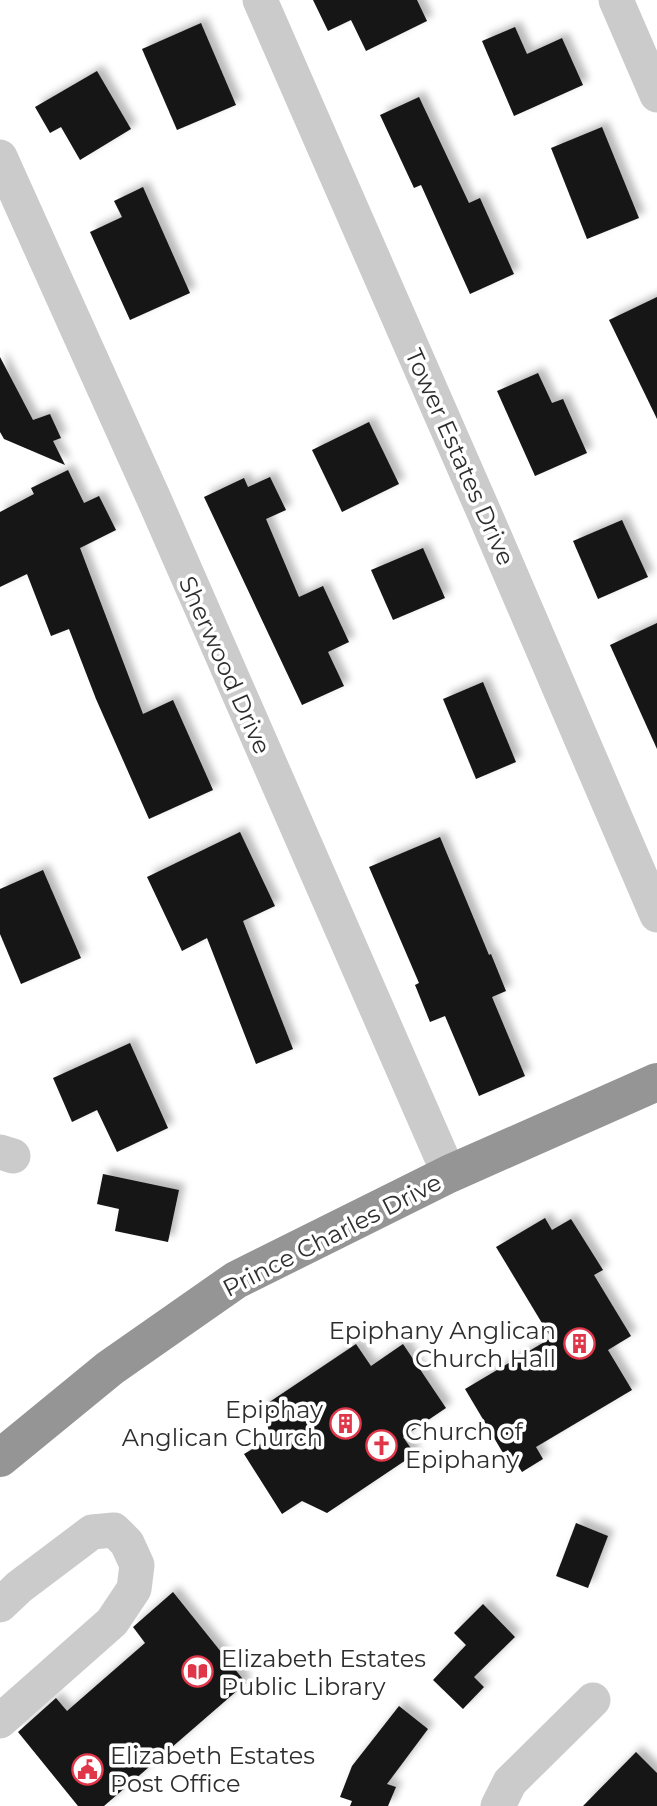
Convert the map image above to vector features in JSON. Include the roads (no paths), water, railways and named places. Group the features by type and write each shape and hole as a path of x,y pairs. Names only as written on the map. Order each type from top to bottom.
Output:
{"highway":[{"name":"Prince Charles Drive","path":"0,1458 110,1368 236,1280 449,1174 657,1082"}],"street":[{"name":"Tower Estates Drive","path":"260,0 657,915"},
{"path":"616,0 657,94"},
{"name":"Sherwood Drive","path":"0,157 449,1174"},
{"path":"0,1605 19,1587 92,1532 114,1530 127,1543 137,1565 134,1589 112,1622 0,1721"},
{"path":"498,1806 510,1782 593,1700"}],"place":[{"name":"Epiphany Anglican Church Hall","path":"579,1344"},
{"name":"Epiphay Anglican Church","path":"346,1423"},
{"name":"Church of Epiphany","path":"382,1445"},
{"name":"Elizabeth Estates Public Library","path":"198,1672"},
{"name":"Elizabeth Estates Post Office","path":"87,1769"}]}
